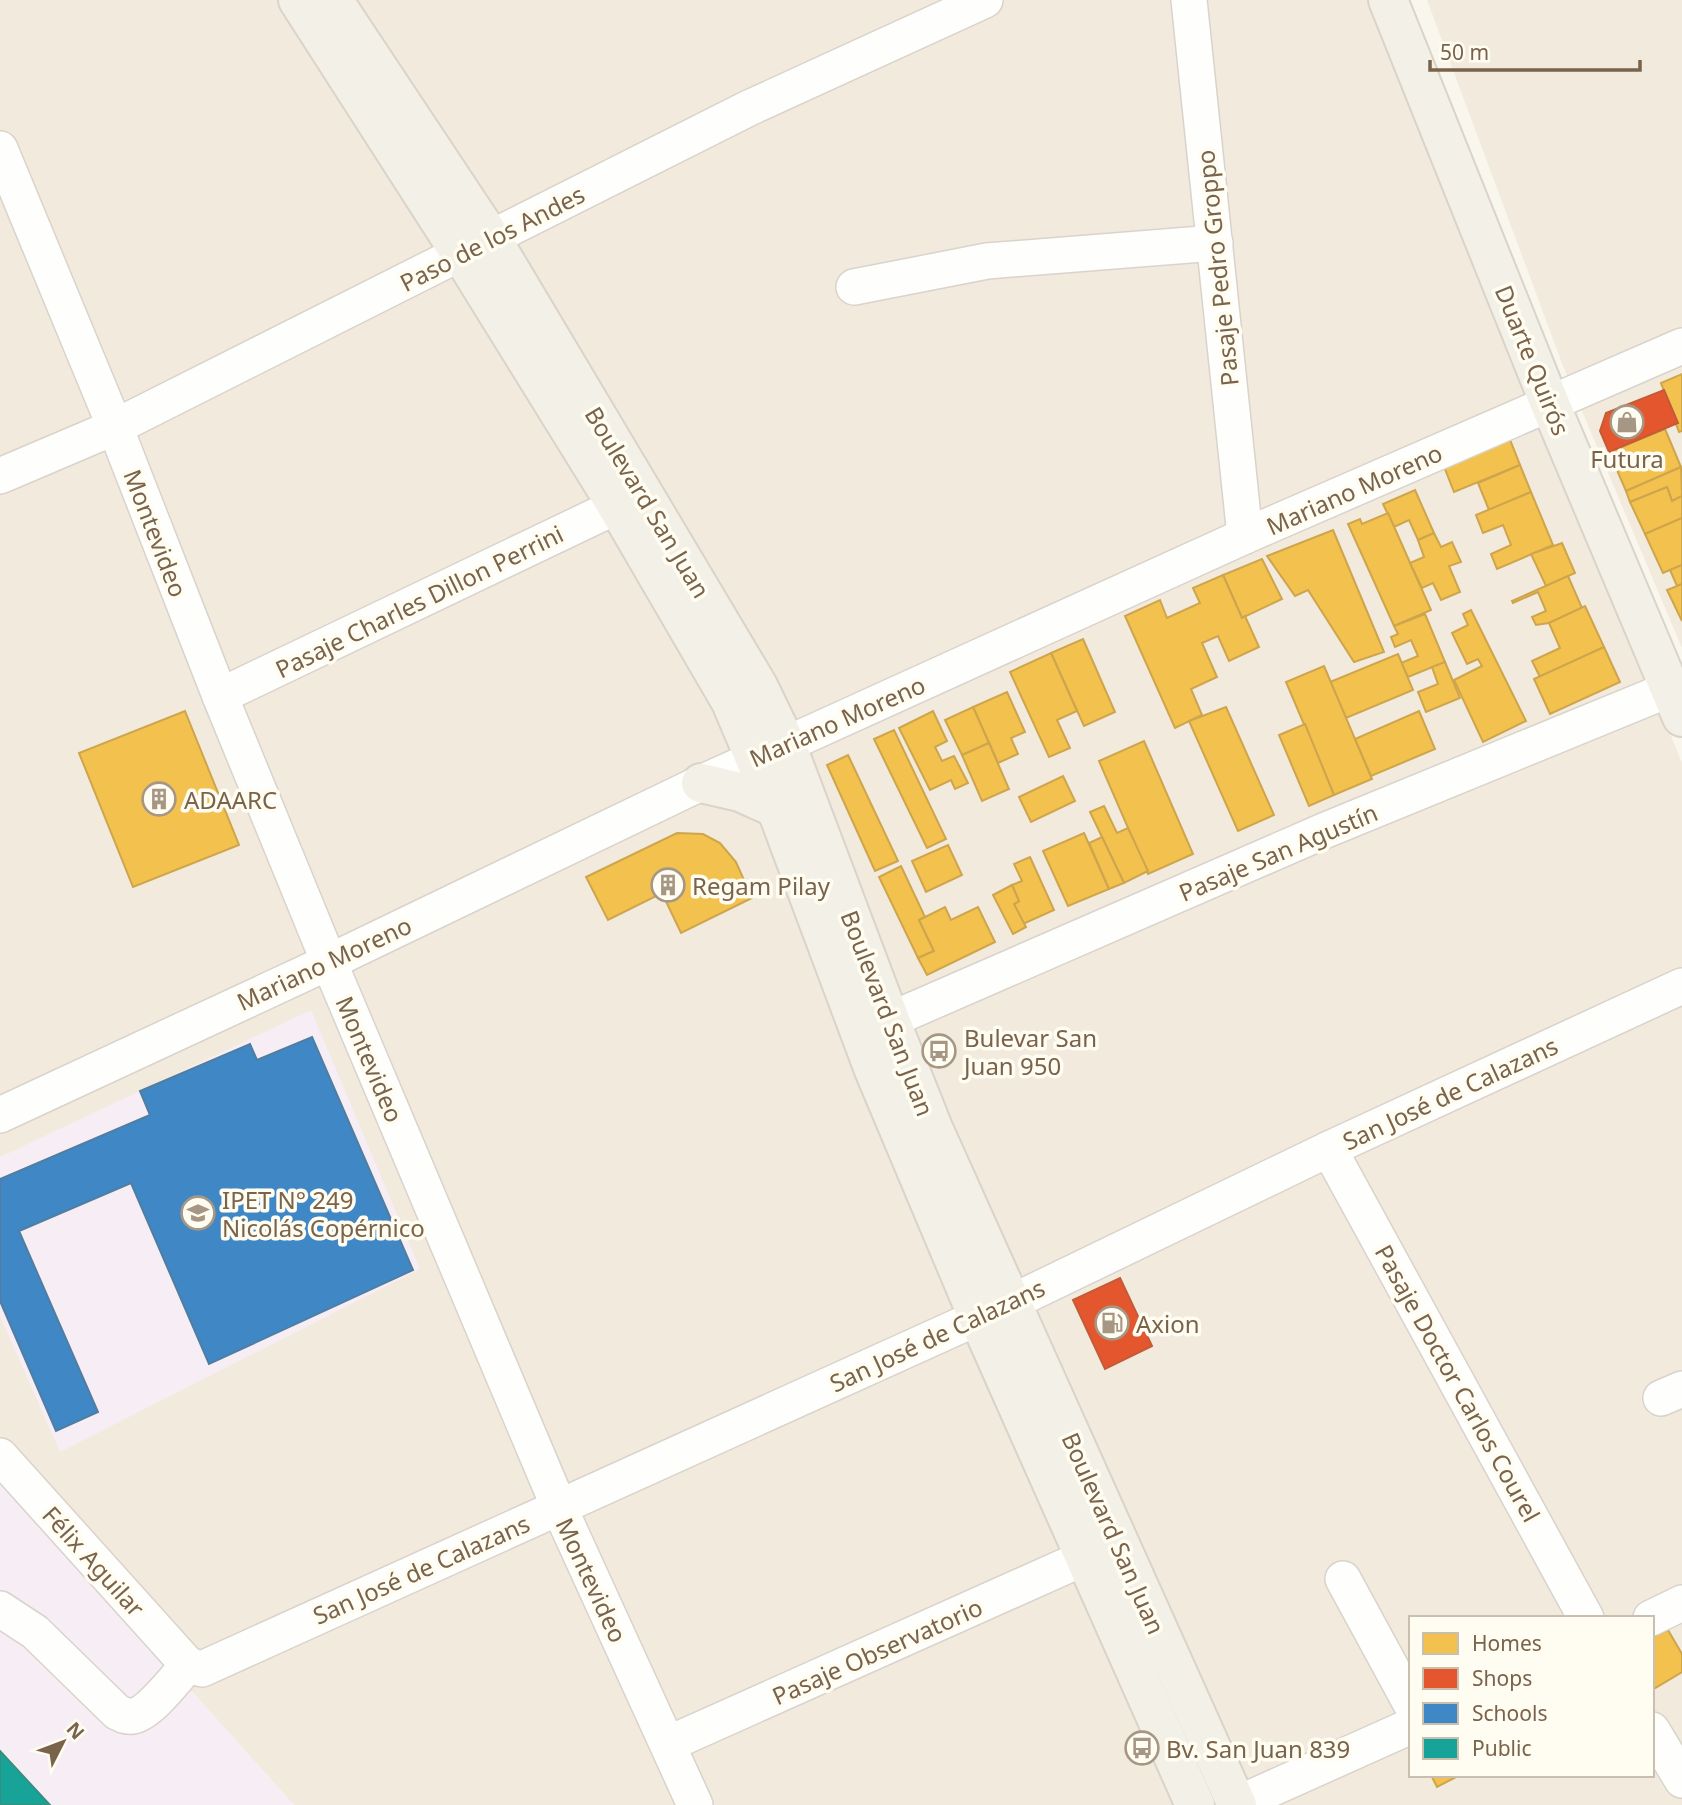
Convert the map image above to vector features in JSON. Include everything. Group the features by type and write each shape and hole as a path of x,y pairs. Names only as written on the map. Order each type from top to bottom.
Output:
{"main road":[{"name":"Boulevard San Juan","path":"298,0 476,246 758,687 771,751 776,808 874,1070 1236,1805"},
{"name":"Boulevard San Juan","path":"333,0 476,246 617,506 731,702 771,751 890,1020 933,1128 994,1310 1086,1558 1195,1805"},
{"name":"Duarte Quirós","path":"1388,0 1550,404 1676,703"},
{"path":"701,783 740,792 776,808"}],"street":[{"name":"Paso de los Andes","path":"0,476 115,427 749,108 985,0"},
{"name":"Pasaje Pedro Groppo","path":"1189,0 1245,536"},
{"name":"Montevideo","path":"0,149 11,210 115,427 220,696 329,962 559,1507 695,1805"},
{"path":"853,287 987,261 1215,243"},
{"name":"Mariano Moreno","path":"0,1115 329,962 701,783 1245,536 1682,346"},
{"name":"Pasaje Charles Dillon Perrini","path":"220,696 617,506"},
{"name":"Pasaje San Agustín","path":"890,1020 1326,830 1676,703"},
{"name":"San José de Calazans","path":"188,1665 202,1669 994,1310 1329,1149 1682,986"},
{"name":"Pasaje Doctor Carlos Courel","path":"1329,1149 1585,1616"},
{"name":"Félix Aguilar","path":"0,1456 188,1665"},
{"name":"Pasaje Observatorio","path":"668,1744 1086,1558"},
{"path":"1343,1579 1409,1700"},
{"path":"1654,1617 1682,1603"},
{"path":"0,1609 35,1632 117,1712 130,1717 140,1714 150,1706 188,1665"},
{"path":"1236,1805 1409,1727"},
{"path":"1654,1733 1682,1780"}],"shaded area":[{"path":"0,0 1373,0 1682,763 1682,1805 294,1805 0,1478"},
{"path":"1427,0 1682,0 1682,648 1563,366"},
{"name":"IPET N° 249 Nicolás Copérnico","path":"311,1010 420,1269 60,1452 0,1316 0,1157"},
{"path":"0,1478 294,1805 0,1805"}],"building: Homes":[{"path":"1682,374 1682,431 1679,432 1661,383"},
{"path":"1665,429 1681,467 1626,491 1609,452"},
{"path":"1509,437 1520,465 1454,492 1443,464"},
{"path":"1520,465 1531,492 1489,510 1478,483"},
{"path":"1681,467 1682,496 1672,501 1667,487 1630,502 1626,491"},
{"path":"1667,487 1672,501 1682,496 1682,518 1645,534 1630,502"},
{"path":"1415,490 1434,533 1418,540 1409,520 1394,527 1383,504"},
{"path":"1531,492 1553,545 1497,569 1491,554 1511,545 1503,525 1483,533 1476,515"},
{"path":"1388,513 1431,610 1394,626 1348,524 1360,519 1362,524"},
{"path":"1682,518 1682,565 1663,573 1645,534"},
{"path":"1333,530 1384,652 1354,662 1308,590 1295,596 1267,556"},
{"path":"1434,533 1441,547 1452,542 1461,562 1449,566 1460,592 1441,600 1433,583 1422,588 1410,563 1424,557 1418,540"},
{"path":"1562,543 1575,573 1546,586 1531,554"},
{"path":"1262,559 1282,599 1242,618 1223,575"},
{"path":"1682,565 1682,584 1677,586 1670,570"},
{"path":"1223,575 1242,618 1245,616 1259,647 1229,661 1218,636 1202,643 1217,677 1191,689 1202,715 1175,728 1125,616 1160,600 1167,618 1200,603 1193,588"},
{"path":"1568,576 1582,608 1549,623 1536,625 1532,617 1546,611 1538,592 1513,603 1512,601"},
{"path":"1682,584 1682,621 1667,590"},
{"path":"1585,606 1604,647 1540,677 1532,661 1560,648 1549,623"},
{"path":"1471,610 1526,721 1483,742 1454,680 1482,666 1478,659 1467,664 1452,633 1468,625 1463,614"},
{"path":"1425,614 1445,662 1408,677 1401,663 1418,656 1411,640 1395,647 1391,637 1398,634 1394,626"},
{"path":"1083,639 1115,712 1084,726 1051,653"},
{"path":"1604,647 1620,682 1550,714 1534,679"},
{"path":"1051,653 1077,711 1057,720 1070,748 1049,757 1010,672"},
{"path":"1398,654 1413,690 1346,718 1330,682"},
{"path":"1445,662 1460,698 1426,712 1418,692 1438,684 1432,667"},
{"path":"1324,666 1372,779 1334,795 1286,682"},
{"path":"1007,692 1025,732 1011,738 1018,754 998,763 973,707"},
{"path":"973,707 989,743 962,755 945,720"},
{"path":"1226,707 1274,815 1238,831 1189,721"},
{"name":"ADAARC","path":"185,711 239,845 133,887 79,753"},
{"path":"933,711 947,741 935,747 942,761 954,756 968,783 955,789 951,780 930,790 899,728"},
{"path":"1419,711 1435,749 1371,776 1355,739"},
{"path":"1305,724 1334,795 1309,806 1279,735"},
{"path":"894,730 946,839 927,848 874,739"},
{"path":"1144,741 1193,854 1148,874 1099,761"},
{"path":"989,743 1009,789 982,801 962,755"},
{"path":"848,755 898,861 875,871 827,765"},
{"path":"1063,776 1075,801 1031,822 1019,797"},
{"path":"1104,806 1117,833 1128,828 1148,871 1124,883 1090,812"},
{"name":"Regam Pilay","path":"677,833 703,834 720,843 736,862 752,898 681,933 662,893 608,920 586,877"},
{"path":"1084,833 1109,889 1068,906 1043,851"},
{"path":"1102,837 1124,883 1109,889 1089,843"},
{"path":"948,845 962,875 926,892 912,861"},
{"path":"1030,857 1054,910 1023,924 1014,904 1019,901 1012,885 1022,881 1014,864"},
{"path":"901,866 925,917 919,920 934,951 918,958 879,877"},
{"path":"1012,885 1019,901 1014,904 1026,927 1013,934 993,895"},
{"path":"945,907 951,920 978,907 995,942 927,975 918,958 934,951 919,920"},
{"path":"1668,1630 1682,1654 1682,1672 1654,1689 1654,1636"},
{"path":"1432,1777 1456,1777 1437,1787"}],"building: Shops":[{"path":"1664,390 1678,423 1609,452 1600,431 1606,413"},
{"name":"Axion","path":"1120,1278 1152,1346 1105,1369 1073,1300"}],"building: Schools":[{"name":"IPET N° 249 Nicolás Copérnico","path":"312,1037 413,1270 209,1364 131,1183 19,1231 98,1412 56,1431 0,1301 0,1179 150,1115 140,1091 250,1044 257,1060"}],"building: Public":[{"path":"0,1751 50,1805 0,1805"}],"place":[{"name":"Futura","path":"1627,422"},
{"name":"ADAARC","path":"159,799"},
{"name":"Regam Pilay","path":"668,885"},
{"name":"Bulevar San Juan 950","path":"939,1051"},
{"name":"IPET N° 249 Nicolás Copérnico","path":"198,1213"},
{"name":"Axion","path":"1112,1323"},
{"name":"Bv. San Juan 839","path":"1142,1748"}]}
